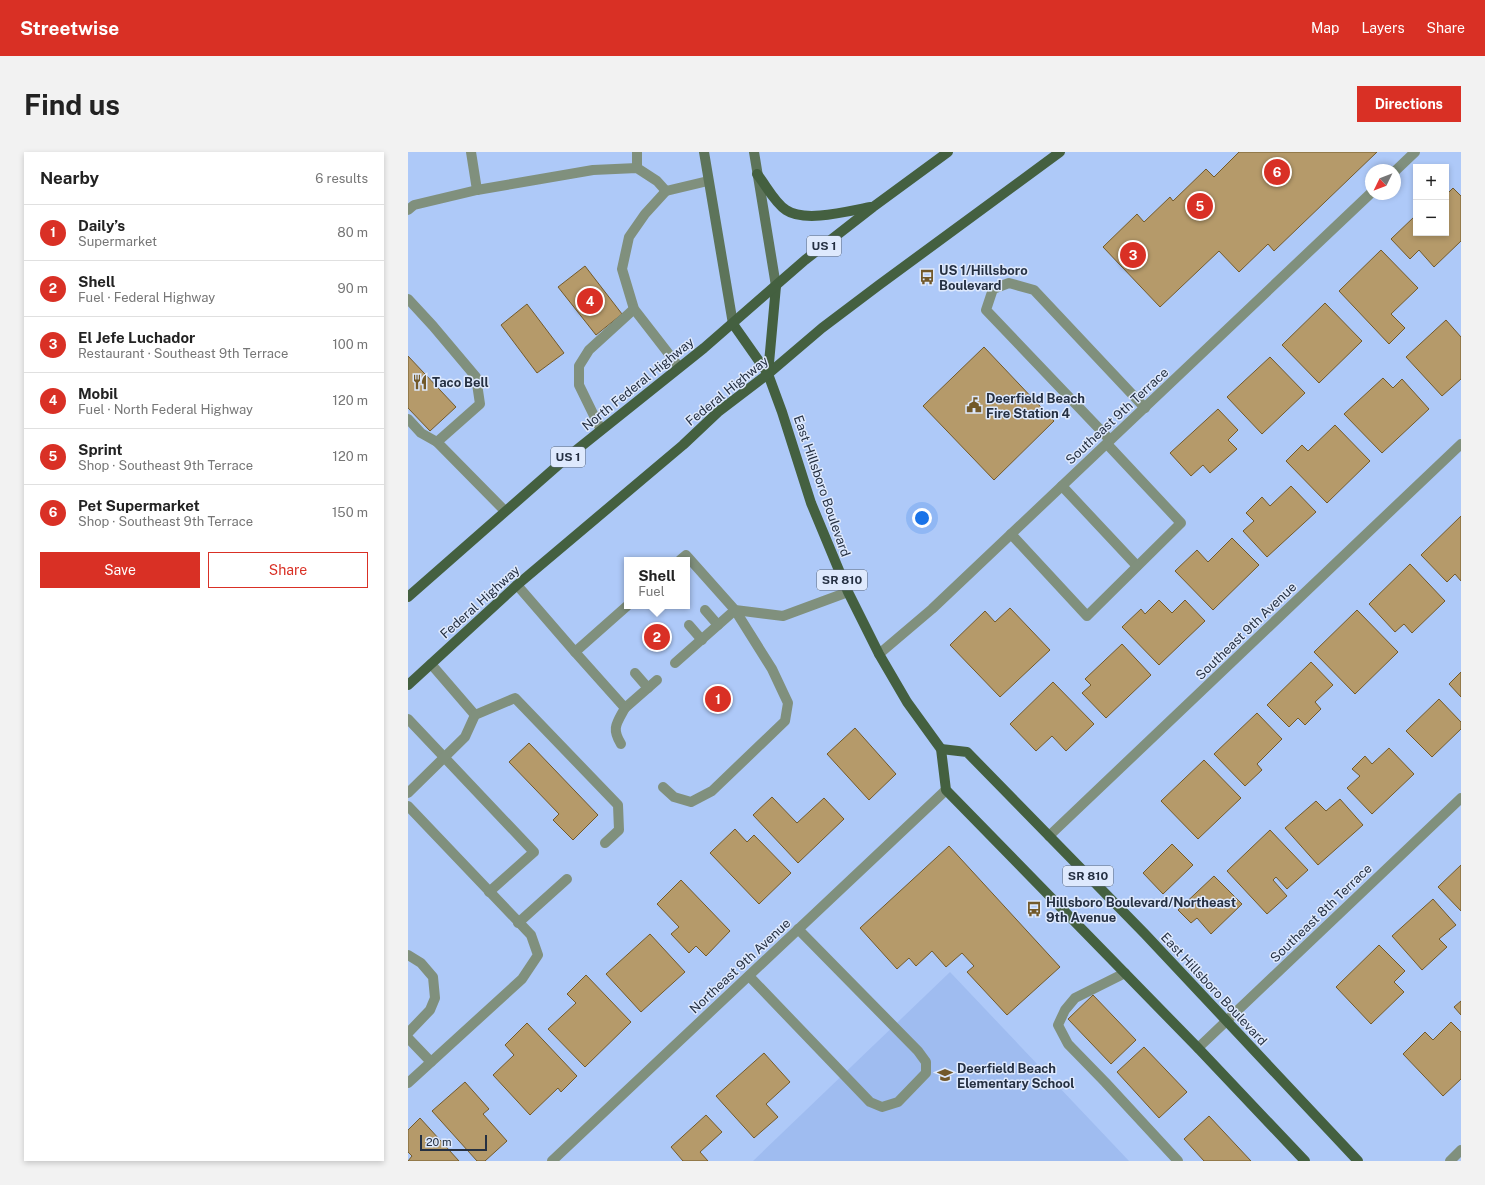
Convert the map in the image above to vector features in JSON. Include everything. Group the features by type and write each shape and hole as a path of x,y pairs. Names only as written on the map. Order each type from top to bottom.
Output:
{"main road":[{"name":"East Hillsboro Boulevard","path":"704,152 733,324 768,374 782,412 811,503 848,592 879,654 907,702 941,749 946,790"},
{"name":"East Hillsboro Boulevard","path":"754,152 776,286 768,374"},
{"name":"US 1","path":"776,286 805,260 873,207 948,152"},
{"name":"Federal Highway","path":"428,666 517,585 677,450 718,412 768,374 822,328 1060,152"},
{"path":"757,174 786,210 799,216 813,216 873,207"},
{"name":"North Federal Highway","path":"408,597 505,511 601,430 733,324 776,286"},
{"path":"408,685 428,666"},
{"name":"East Hillsboro Boulevard","path":"941,749 967,752 1145,934 1358,1161"},
{"name":"SR 810","path":"946,790 1198,1048 1305,1161"}],"street":[{"path":"471,152 477,190"},
{"path":"637,152 637,168"},
{"path":"1401,164 1414,152"},
{"path":"408,210 414,205 477,190 593,170 637,168 657,181 666,191"},
{"path":"679,367 634,308 622,269 629,237 645,214 666,191 708,181"},
{"name":"Southeast 9th Terrace","path":"879,654 932,609 1365,199"},
{"path":"1011,534 1087,616 1181,523 986,310 993,290 1009,283 1034,290 1145,408"},
{"path":"408,299 476,377 480,404 437,442"},
{"path":"601,430 579,385 579,366 589,350 634,308"},
{"path":"408,419 421,433 437,442 505,511"},
{"name":"Southeast 9th Avenue","path":"1049,836 1461,444"},
{"path":"1062,486 1137,566"},
{"path":"663,787 674,797 691,802 712,791 785,721 788,703 772,669 735,610 690,559"},
{"path":"517,585 626,708"},
{"path":"675,664 735,610 783,616 848,592"},
{"path":"575,652 624,609"},
{"path":"627,609 632,616"},
{"path":"704,610 718,625"},
{"path":"689,625 702,640"},
{"path":"598,632 605,640"},
{"path":"428,666 475,716"},
{"path":"634,673 648,688"},
{"path":"621,744 616,736 616,724 626,708 657,680"},
{"path":"408,792 465,737 475,716 515,698 618,804 619,830 606,843"},
{"path":"408,719 534,852 489,892"},
{"name":"Northeast 9th Avenue","path":"552,1161 946,790"},
{"name":"Southeast 8th Terrace","path":"1198,1048 1461,798"},
{"path":"408,806 531,935 538,955 522,979 408,1083"},
{"path":"518,923 567,879"},
{"path":"749,976 870,1102 882,1107 898,1102 926,1073 926,1062 918,1051 798,929"},
{"path":"408,955 421,963 433,977 435,998 430,1010 408,1033"},
{"path":"1125,973 1075,998 1065,1010 1058,1025 1068,1044 1178,1161"},
{"path":"408,1038 431,1062"},
{"path":"1453,1160 1461,1150"}],"shaded area":[{"name":"Deerfield Beach Elementary School","path":"950,972 1129,1161 753,1161"}],"building":[{"path":"1239,152 1377,152 1274,251 1268,244 1239,272 1219,251 1160,307 1103,247 1137,214 1144,222 1170,197 1173,201 1206,169 1214,177"},
{"path":"1453,188 1461,196 1461,241 1434,267 1419,250 1410,259 1391,239 1413,218 1413,236 1449,236 1449,192"},
{"path":"1381,250 1418,288 1391,314 1405,328 1389,344 1339,291"},
{"path":"585,266 622,314 596,335 558,287"},
{"path":"1325,303 1362,341 1319,383 1282,345"},
{"path":"527,304 564,353 537,373 501,325"},
{"path":"1446,320 1461,337 1461,379 1442,396 1406,357"},
{"path":"984,347 1054,421 994,480 923,406"},
{"name":"Taco Bell","path":"408,356 456,407 430,431 408,408"},
{"path":"1270,357 1305,393 1262,434 1227,397"},
{"path":"1383,378 1393,388 1402,379 1429,409 1382,453 1344,414"},
{"path":"1218,409 1238,430 1228,440 1237,449 1210,473 1203,465 1191,476 1170,453"},
{"path":"1335,425 1370,461 1327,503 1286,461 1302,445 1308,451"},
{"path":"1291,486 1316,512 1267,557 1243,531 1254,521 1246,513 1262,497 1270,506"},
{"path":"1461,516 1461,581 1455,574 1447,582 1421,555"},
{"path":"1232,538 1259,565 1213,610 1175,571 1197,550 1208,562"},
{"path":"1410,564 1445,601 1412,633 1404,624 1395,632 1369,604"},
{"path":"1159,600 1172,613 1185,600 1205,621 1159,665 1122,627 1141,609 1145,614"},
{"path":"1010,608 1050,650 1000,697 950,645 985,611 995,622"},
{"path":"1357,610 1398,652 1355,694 1314,652"},
{"path":"1122,644 1151,675 1106,718 1082,693 1091,685 1085,679"},
{"path":"1311,662 1333,685 1315,702 1321,709 1305,725 1298,718 1289,727 1267,705"},
{"path":"1461,672 1461,697 1449,684"},
{"path":"1053,682 1094,724 1066,751 1052,736 1036,751 1010,724"},
{"path":"1439,699 1461,722 1461,729 1432,757 1406,731"},
{"path":"1257,713 1282,739 1257,764 1262,770 1245,786 1214,754"},
{"path":"855,728 896,774 869,800 827,754"},
{"path":"529,743 598,815 573,840 553,820 559,814 509,762"},
{"path":"1389,748 1414,774 1372,814 1347,788 1360,776 1352,769 1365,756 1372,764"},
{"path":"1204,760 1241,798 1198,839 1161,801"},
{"path":"772,797 797,823 824,798 844,819 798,863 753,815"},
{"path":"1340,799 1363,825 1318,865 1285,828 1316,801 1326,811"},
{"path":"735,829 747,842 754,835 791,873 759,904 710,853"},
{"path":"1270,830 1308,870 1287,889 1276,877 1273,880 1287,896 1267,914 1227,871"},
{"path":"1172,844 1193,865 1163,894 1143,873"},
{"path":"949,846 1060,967 1007,1015 967,972 974,966 962,953 946,967 932,951 916,966 909,958 897,969 860,928"},
{"path":"1461,865 1461,911 1438,887"},
{"path":"1214,876 1242,904 1211,934 1197,918 1191,923 1178,910"},
{"path":"681,880 730,931 706,956 696,946 689,953 671,934 679,927 657,904"},
{"path":"1433,899 1456,925 1439,939 1447,947 1422,970 1392,936"},
{"path":"650,934 685,972 641,1012 606,974"},
{"path":"1379,945 1405,971 1394,982 1404,992 1371,1024 1336,987"},
{"path":"586,975 631,1022 585,1067 548,1029 576,1003 567,994"},
{"path":"1093,995 1136,1040 1111,1064 1068,1019"},
{"path":"1461,1001 1461,1015 1454,1007"},
{"path":"1451,1022 1461,1032 1461,1079 1443,1096 1403,1054 1425,1032 1433,1040"},
{"path":"527,1023 577,1076 561,1092 558,1088 530,1115 493,1075 514,1055 505,1045"},
{"path":"1144,1047 1187,1092 1159,1118 1117,1072"},
{"path":"764,1053 790,1082 766,1104 778,1117 754,1138 716,1096"},
{"path":"465,1082 489,1109 483,1114 507,1141 485,1161 477,1161 432,1111"},
{"path":"706,1115 722,1132 700,1152 708,1161 683,1161 671,1147"},
{"path":"1209,1116 1251,1161 1204,1161 1184,1139"},
{"path":"420,1118 459,1161 408,1161 412,1156 408,1152 408,1130"}],"place":[{"name":"Pet Supermarket","path":"1277,172"},
{"name":"Sprint","path":"1200,206"},
{"name":"El Jefe Luchador","path":"1133,255"},
{"name":"US 1/Hillsboro Boulevard","path":"927,277"},
{"name":"Mobil","path":"590,301"},
{"name":"Taco Bell","path":"420,382"},
{"name":"Deerfield Beach Fire Station 4","path":"974,405"},
{"name":"Shell","path":"657,637"},
{"name":"Daily’s","path":"718,699"},
{"name":"Hillsboro Boulevard/Northeast 9th Avenue","path":"1034,909"},
{"name":"Deerfield Beach Elementary School","path":"945,1075"}]}
